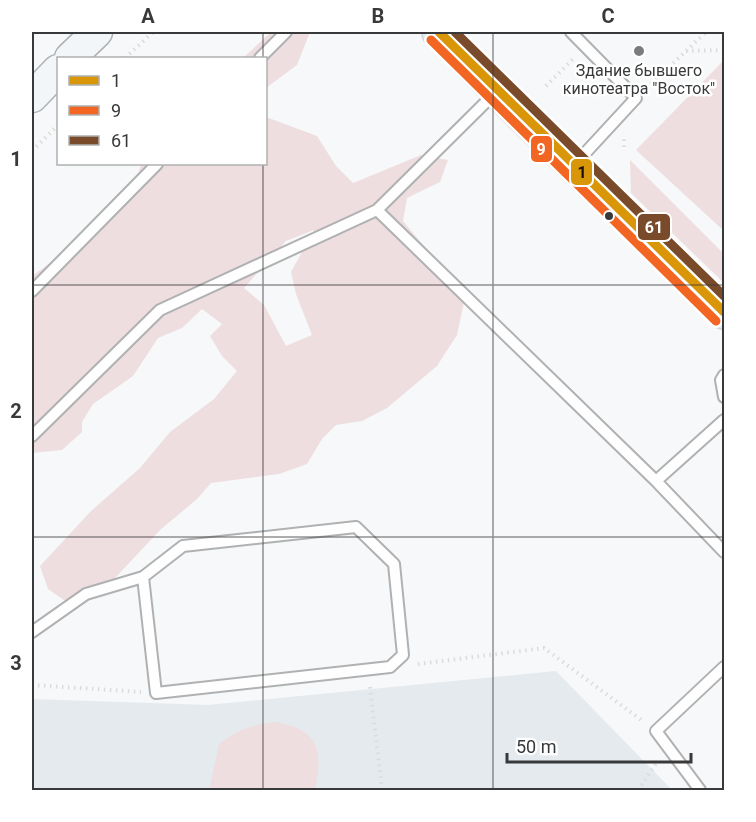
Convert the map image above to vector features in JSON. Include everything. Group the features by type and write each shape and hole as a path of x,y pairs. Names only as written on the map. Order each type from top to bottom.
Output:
{"highway":[{"path":"439,32 724,312"}],"main road":[{"path":"71,57 97,32"},
{"path":"32,97 57,71"}],"lane":[{"path":"261,57 286,32"},
{"path":"571,32 636,98 574,166"},
{"path":"32,436 160,310 377,210 497,91"},
{"path":"32,291 156,165"},
{"path":"377,210 656,481 724,552"},
{"path":"724,375 721,380 724,397"},
{"path":"656,481 724,420"},
{"path":"32,632 86,594 143,578 183,546 356,527 394,564 403,655 390,667 156,693 143,578"},
{"path":"700,790 657,731 724,667"}],"path":[{"path":"126,57 153,32"},
{"path":"636,98 706,32"},
{"path":"686,51 724,50"},
{"path":"546,86 574,59"},
{"path":"32,152 57,126"},
{"path":"390,667 544,648 657,731"},
{"path":"368,669 382,790"},
{"path":"32,685 156,693"},
{"path":"638,790 668,747"}],"shaded area":[{"path":"271,32 310,32 297,65 267,87 267,57 244,57"},
{"path":"724,60 724,231 636,150"},
{"path":"267,117 317,136 336,166 353,183 421,155 448,160 440,182 407,198 403,221 433,257 455,276 464,302 457,335 437,366 387,408 362,421 336,425 322,439 307,464 279,474 211,483 197,499 160,530 116,577 90,600 74,607 48,589 40,566 91,511 140,468 170,432 214,399 237,371 222,356 210,336 222,324 202,309 182,328 158,338 133,376 93,404 82,422 82,432 62,450 32,453 32,276 67,251 136,181 141,165 267,165","holes":["314,230 291,272 296,294 312,335 286,346 264,305 244,288 286,241"]},
{"path":"630,160 724,254 724,283 631,193"},
{"path":"556,671 672,790 32,790 32,699 208,705"},
{"path":"276,722 302,731 315,744 318,764 315,790 209,790 219,744 246,728"}],"transit line":[{"name":"1","path":"439,32 724,312"},
{"name":"61","path":"455,32 724,296"},
{"name":"9","path":"431,40 716,321"}],"place":[{"name":"Здание бывшего кинотеатра \"Восток\"","path":"639,51"}]}
